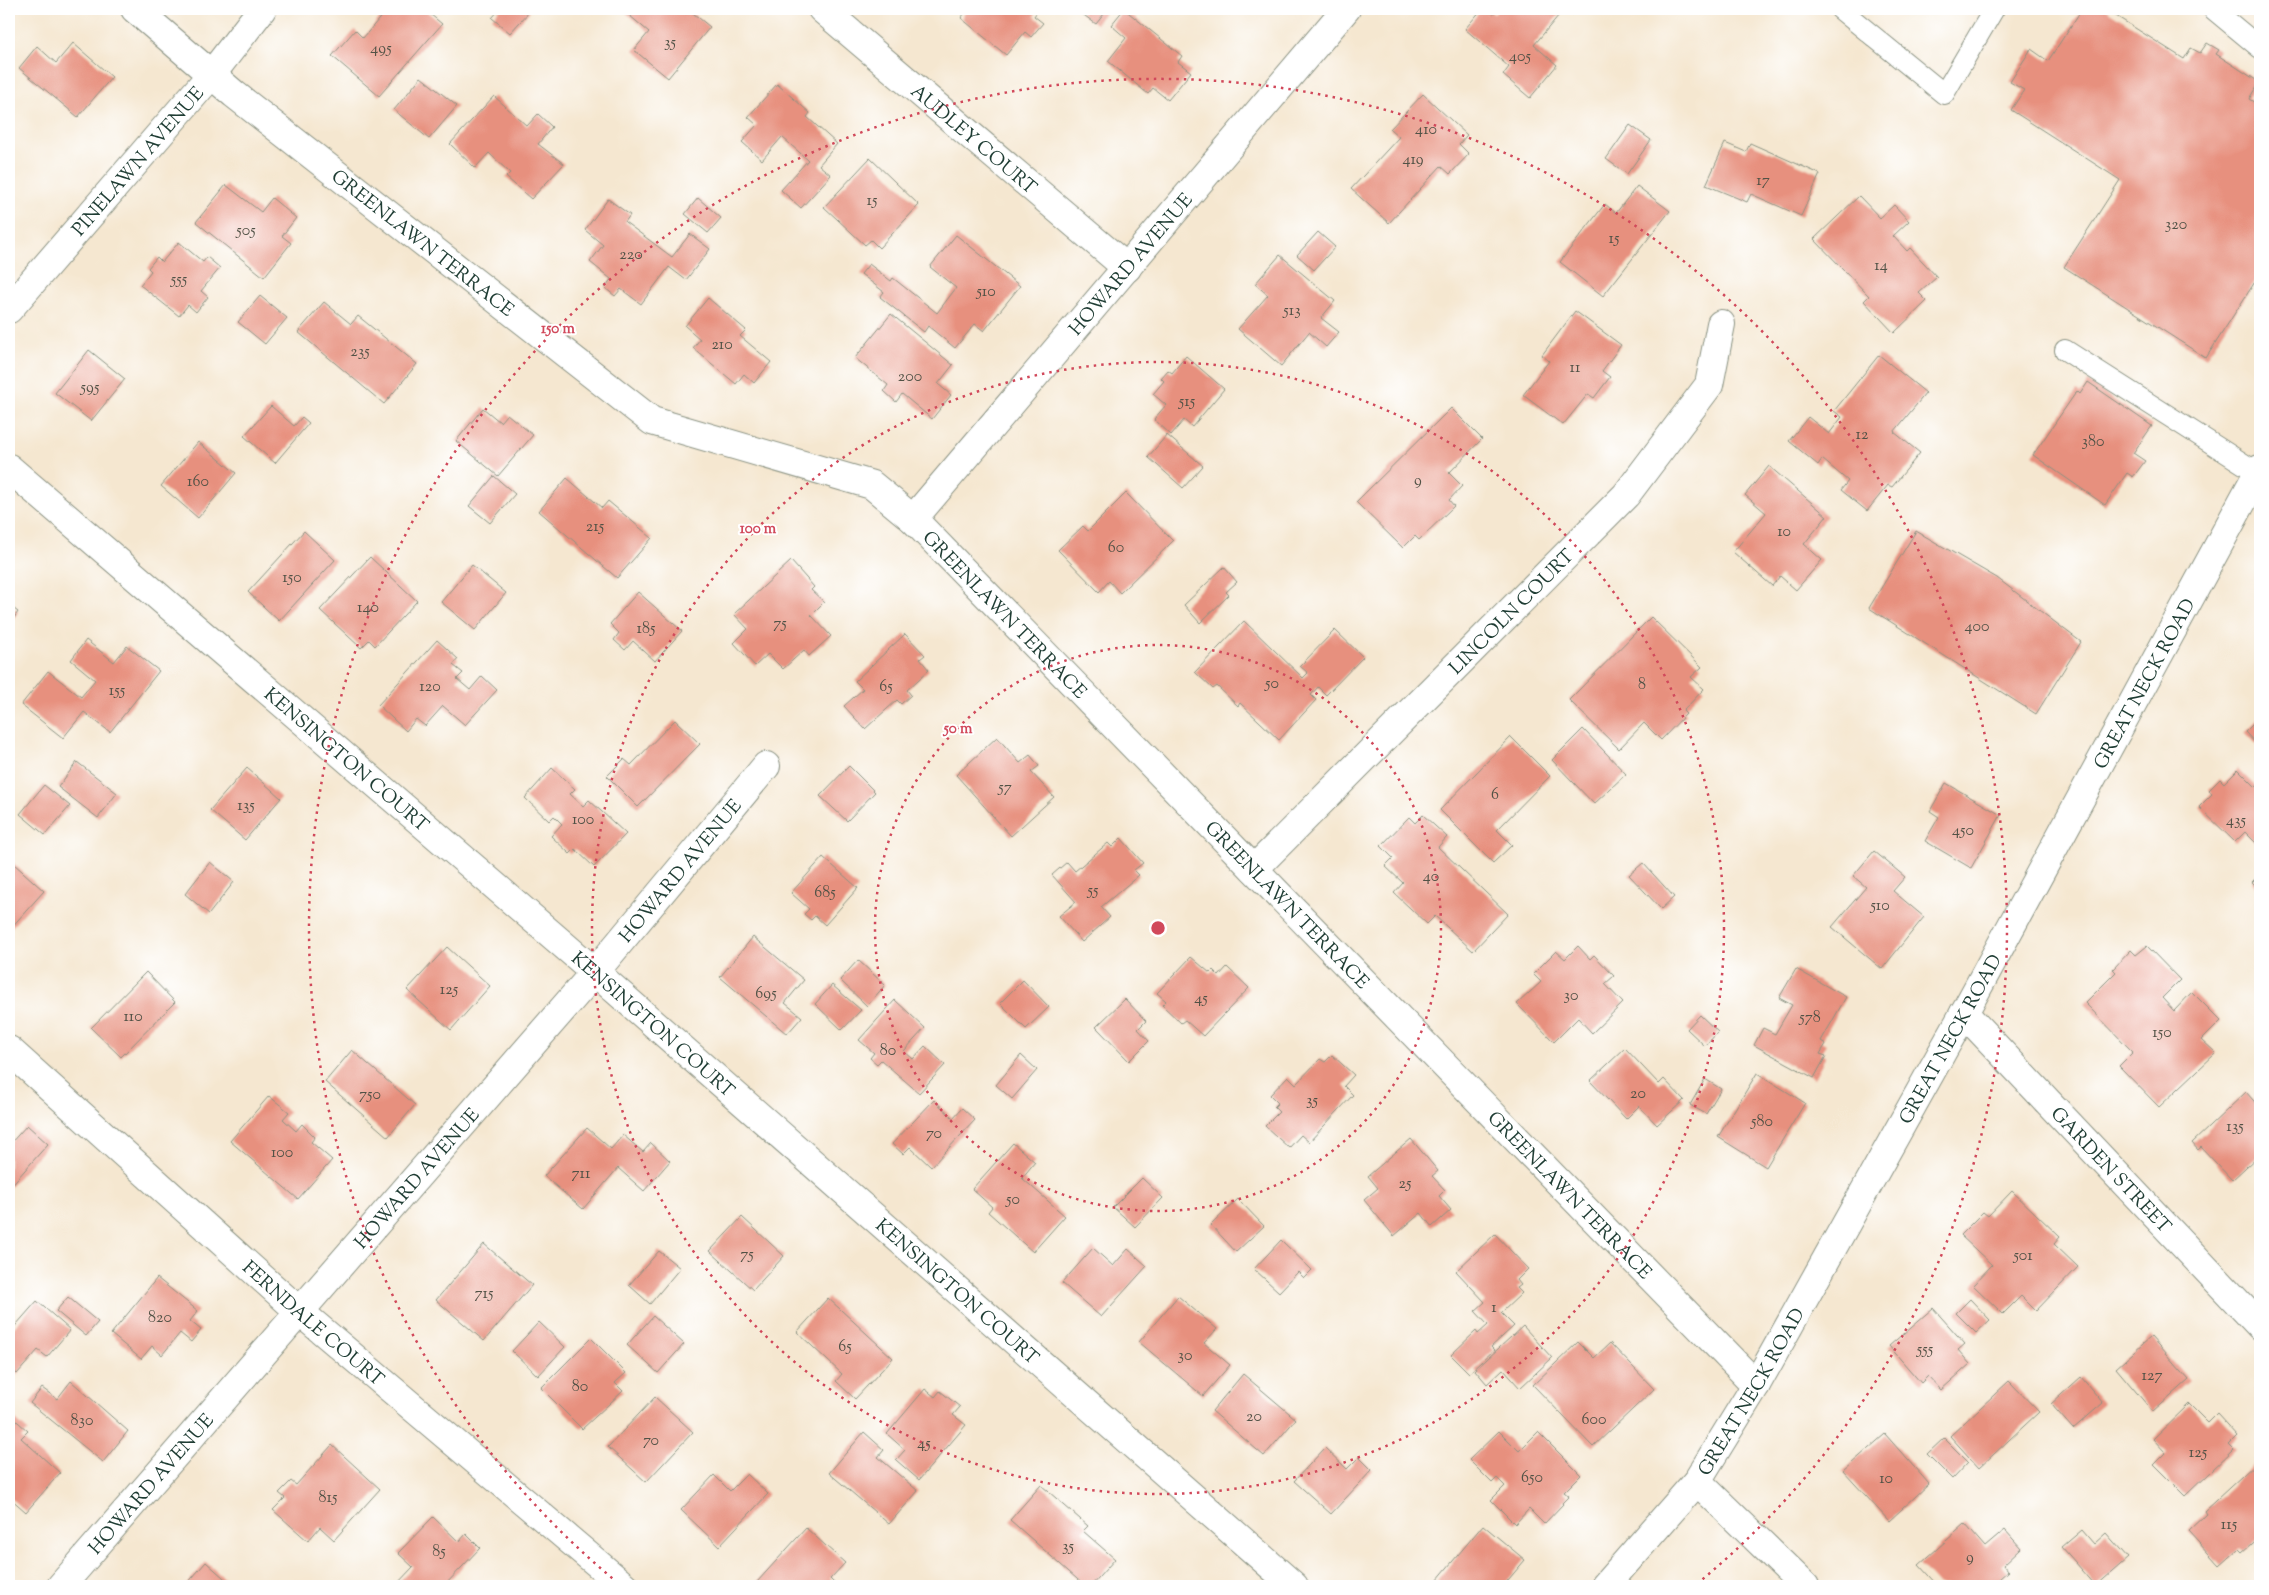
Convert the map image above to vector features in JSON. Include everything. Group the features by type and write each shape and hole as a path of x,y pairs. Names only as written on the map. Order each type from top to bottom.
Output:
{"street":[{"name":"GREENLAWN TERRACE","path":"135,9 211,75 652,421 872,485 913,519 1756,1385"},
{"name":"PINELAWN AVENUE","path":"9,309 211,75 262,9"},
{"name":"AUDLEY COURT","path":"822,9 1127,268"},
{"name":"HOWARD AVENUE","path":"913,519 1346,9"},
{"name":"LINCOLN COURT","path":"1254,869 1626,495 1709,385 1721,324"},
{"name":"KENSINGTON COURT","path":"9,468 595,972 1294,1586"},
{"name":"GREAT NECK ROAD","path":"1604,1586 1697,1481 1756,1385 1964,1012 2260,472"},
{"name":"HOWARD AVENUE","path":"61,1586 595,972 766,766"},
{"name":"GARDEN STREET","path":"1964,1012 2260,1326"},
{"name":"FERNDALE COURT","path":"9,1050 300,1312 624,1586"},
{"path":"1697,1481 1805,1586"}],"lane":[{"path":"1840,9 1944,94 1994,9"},
{"path":"2213,9 2260,48"},
{"path":"2065,350 2260,472"}],"building":[{"path":"392,9 424,9 442,24 379,96 332,56 355,30 363,38 384,13 387,15"},
{"path":"500,9 527,9 530,11 510,33 492,18"},
{"path":"624,9 688,9 710,27 668,78 634,50 649,32"},
{"path":"968,9 1039,9 1034,16 1043,23 1031,37 1025,32 1006,55 961,18"},
{"path":"1085,9 1108,9 1096,24 1081,13"},
{"path":"1124,9 1182,56 1178,62 1191,72 1168,100 1153,88 1148,94 1108,61 1126,38 1111,25"},
{"path":"1482,9 1487,9 1494,14 1499,9 1564,9 1534,45 1557,65 1530,98 1503,75 1509,67 1465,29"},
{"path":"2082,9 2105,9 2184,59 2191,48 2200,53 2207,43 2219,50 2216,54 2259,82 2249,99 2260,106 2260,274 2206,358 2064,267 2120,180 2011,110 2024,90 2010,82 2031,49 2048,61"},
{"path":"73,43 112,77 78,117 19,68 37,46 56,63"},
{"path":"421,77 457,106 429,139 394,110"},
{"path":"777,84 810,113 807,117 837,144 819,165 831,175 801,208 781,190 808,160 782,137 762,160 742,142 757,125 748,117"},
{"path":"1423,94 1467,135 1459,144 1469,154 1450,174 1441,166 1389,223 1351,189 1399,137 1390,129"},
{"path":"494,96 527,126 538,114 552,127 538,144 564,164 531,199 506,177 510,173 489,153 475,168 450,144"},
{"path":"1630,125 1651,140 1627,174 1606,159"},
{"path":"1725,143 1746,152 1750,143 1820,174 1801,216 1751,194 1747,202 1706,185"},
{"path":"870,158 919,205 879,248 871,240 865,245 824,207"},
{"path":"226,185 261,212 272,198 296,218 282,236 291,243 264,277 196,222"},
{"path":"1637,186 1670,211 1603,296 1560,262 1605,204 1616,213"},
{"path":"1859,196 1880,218 1894,205 1909,221 1893,236 1907,251 1910,248 1937,277 1919,293 1927,301 1894,333 1864,301 1869,296 1814,239"},
{"path":"698,198 721,218 708,233 685,214"},
{"path":"608,199 630,215 625,222 672,257 690,234 710,249 686,280 669,267 641,304 621,289 615,296 605,288 611,279 590,262 603,245 585,230"},
{"path":"1318,232 1335,247 1314,270 1297,255"},
{"path":"956,235 1020,286 984,331 975,324 955,348 928,326 924,332 880,297 884,292 861,274 869,264 891,281 893,278 937,313 956,288 930,267"},
{"path":"179,242 203,262 207,257 220,268 201,291 208,297 196,312 188,305 179,316 140,285 151,271 148,268 157,257 162,262"},
{"path":"1280,255 1335,301 1321,318 1339,332 1326,347 1309,332 1281,366 1238,329 1268,295 1255,284"},
{"path":"260,296 287,318 265,344 238,322"},
{"path":"708,298 746,330 740,336 771,362 754,383 744,374 736,384 693,348 700,339 685,326"},
{"path":"324,302 351,324 358,316 417,364 384,404 298,332"},
{"path":"1575,311 1621,345 1602,371 1610,377 1594,398 1588,394 1563,425 1523,395 1549,361 1542,355"},
{"path":"891,314 953,365 938,384 951,395 932,419 902,394 896,402 884,391 888,385 855,358"},
{"path":"89,350 125,379 91,421 55,393"},
{"path":"1879,355 1926,393 1894,432 1920,453 1892,487 1888,485 1867,511 1841,490 1848,481 1822,459 1818,465 1789,441 1808,417 1829,434 1842,417 1834,411"},
{"path":"1186,356 1224,389 1192,427 1184,420 1171,435 1154,419 1166,405 1153,394 1164,381 1161,378 1168,370 1172,373"},
{"path":"2088,382 2152,426 2133,453 2145,461 2133,477 2127,473 2105,505 2033,455 2077,391 2080,394"},
{"path":"271,406 294,426 302,417 309,423 275,463 244,436"},
{"path":"483,408 500,422 507,414 533,435 498,476 456,441"},
{"path":"1451,408 1482,439 1449,473 1462,486 1449,500 1454,506 1419,540 1415,536 1403,548 1356,502"},
{"path":"1167,435 1203,466 1183,488 1148,457"},
{"path":"198,442 236,473 198,518 161,486"},
{"path":"1769,466 1827,516 1804,544 1822,560 1796,590 1780,576 1772,586 1733,552 1766,513 1745,495"},
{"path":"494,476 515,494 490,523 469,506"},
{"path":"567,478 602,508 608,501 652,538 617,578 539,511"},
{"path":"1126,493 1173,541 1120,593 1109,581 1099,592 1058,550 1083,526 1088,531"},
{"path":"304,531 335,560 279,621 248,592"},
{"path":"1916,531 1997,578 2081,642 2036,714 1869,608"},
{"path":"370,557 417,601 375,646 369,640 361,648 320,610"},
{"path":"791,561 814,587 811,590 824,602 811,615 831,636 809,656 804,650 783,669 768,654 755,666 734,643 748,629 734,614"},
{"path":"472,565 506,593 475,630 441,602"},
{"path":"1224,567 1237,582 1226,592 1229,595 1200,623 1184,605"},
{"path":"638,592 682,631 655,661 633,641 625,650 614,640 619,633 610,624"},
{"path":"9,605 18,612 9,625"},
{"path":"1651,617 1702,667 1691,677 1704,689 1683,711 1686,714 1661,740 1644,723 1619,749 1569,700"},
{"path":"1244,621 1303,678 1308,673 1300,666 1335,630 1363,657 1326,695 1318,687 1311,695 1316,700 1279,740 1240,703 1238,706 1217,686 1213,689 1195,672"},
{"path":"905,634 925,655 920,659 929,670 907,690 911,695 901,704 897,700 865,729 844,706 863,689 855,681"},
{"path":"86,640 114,662 127,646 159,671 110,732 84,712 63,738 21,705 48,671 81,697 95,680 71,660"},
{"path":"437,640 458,659 453,665 463,673 457,679 470,690 482,676 497,690 465,725 443,706 425,726 416,719 406,731 378,705"},
{"path":"2260,717 2260,748 2245,732"},
{"path":"675,720 700,744 638,807 607,776 624,759 631,765"},
{"path":"1583,729 1626,774 1594,804 1552,760"},
{"path":"997,737 1020,763 1030,755 1039,766 1031,772 1054,797 1011,836 956,775"},
{"path":"1511,737 1550,776 1497,830 1512,845 1493,863 1440,810"},
{"path":"77,762 117,793 98,818 58,787"},
{"path":"849,766 875,792 847,821 820,796"},
{"path":"247,768 281,798 245,840 210,810"},
{"path":"552,768 575,789 570,794 583,806 589,800 626,834 594,867 575,849 570,854 551,836 562,824 554,816 549,821 525,798"},
{"path":"2238,769 2256,787 2260,782 2260,847 2245,832 2235,842 2199,807 2212,794 2209,790 2220,779 2224,783"},
{"path":"1946,783 2001,815 1971,868 1925,841 1939,817 1930,811"},
{"path":"44,785 70,806 45,835 20,814"},
{"path":"1423,815 1447,837 1438,847 1508,914 1473,951 1435,916 1427,924 1394,893 1403,883 1385,866 1393,858 1381,846 1409,817 1415,823"},
{"path":"1121,838 1143,863 1134,870 1139,875 1101,907 1110,917 1082,942 1059,916 1076,902 1052,875 1067,862 1075,871 1108,843 1112,847"},
{"path":"1874,851 1905,877 1893,891 1924,917 1882,969 1832,927 1866,887 1853,876"},
{"path":"823,857 858,888 825,925 815,916 811,920 804,914 809,909 791,893"},
{"path":"210,862 234,882 209,914 185,894"},
{"path":"13,863 44,891 9,930 9,867"},
{"path":"1643,863 1674,897 1661,909 1629,875"},
{"path":"2260,874 2260,890 2252,882"},
{"path":"753,937 804,980 785,1003 802,1017 787,1034 720,977"},
{"path":"1578,946 1590,959 1594,955 1614,976 1605,984 1623,1003 1592,1033 1578,1018 1554,1042 1517,1004 1541,982 1533,974 1556,951 1565,959"},
{"path":"2147,946 2180,980 2162,998 2174,1011 2192,992 2221,1021 2202,1040 2216,1053 2159,1107 2119,1066 2133,1052 2085,1003 2116,972 2113,969 2131,950 2136,955"},
{"path":"447,947 490,986 451,1030 407,990"},
{"path":"1191,957 1210,973 1213,970 1219,976 1227,967 1249,988 1203,1036 1185,1020 1181,1023 1162,1005 1166,1001 1157,993"},
{"path":"858,960 885,985 867,1006 840,980"},
{"path":"1796,969 1846,997 1821,1041 1826,1044 1820,1054 1826,1056 1814,1078 1754,1045 1763,1028 1775,1034 1792,1005 1779,998"},
{"path":"146,972 175,1002 121,1057 91,1028"},
{"path":"1023,980 1049,1007 1026,1029 1000,1003"},
{"path":"832,985 861,1010 842,1030 815,1004"},
{"path":"1125,999 1146,1021 1138,1029 1149,1041 1129,1061 1096,1027"},
{"path":"895,1000 925,1028 904,1051 913,1059 925,1046 945,1065 919,1093 881,1060 877,1064 870,1058 874,1053 859,1040"},
{"path":"1700,1015 1718,1032 1705,1046 1687,1029"},
{"path":"1625,1048 1659,1084 1664,1079 1684,1100 1657,1125 1639,1106 1626,1119 1590,1081"},
{"path":"352,1050 415,1105 388,1137 325,1082"},
{"path":"1021,1055 1037,1070 1012,1099 996,1085"},
{"path":"1332,1055 1354,1075 1344,1086 1353,1095 1309,1142 1301,1135 1289,1148 1265,1126 1279,1112 1274,1107 1278,1103 1270,1095 1288,1076 1296,1084 1320,1059 1325,1062"},
{"path":"1757,1073 1805,1103 1766,1167 1718,1137"},
{"path":"1705,1079 1721,1089 1706,1114 1690,1105"},
{"path":"2246,1092 2260,1108 2260,1154 2232,1180 2201,1147 2198,1150 2192,1143"},
{"path":"269,1096 289,1112 283,1119 296,1131 302,1124 315,1137 311,1142 332,1160 298,1199 230,1141"},
{"path":"934,1100 953,1118 962,1108 975,1120 931,1167 910,1147 903,1154 892,1144"},
{"path":"27,1125 48,1144 9,1188 9,1145"},
{"path":"587,1128 611,1149 623,1135 643,1152 651,1143 670,1161 644,1191 618,1168 583,1209 544,1176"},
{"path":"1411,1139 1438,1171 1432,1176 1445,1190 1439,1196 1451,1210 1432,1227 1421,1213 1394,1236 1364,1200 1378,1188 1368,1176"},
{"path":"1013,1143 1035,1162 1022,1178 1065,1216 1033,1252 988,1212 992,1207 972,1189"},
{"path":"1142,1178 1163,1198 1135,1227 1113,1207"},
{"path":"2012,1191 2060,1237 2054,1244 2078,1267 2036,1311 2021,1296 2003,1314 1973,1285 1992,1265 1960,1235 1983,1212 1988,1216"},
{"path":"1238,1199 1264,1226 1236,1252 1211,1225"},
{"path":"742,1217 784,1256 753,1290 710,1251"},
{"path":"1495,1234 1528,1269 1517,1280 1521,1285 1517,1288 1522,1293 1501,1313 1514,1326 1491,1347 1494,1350 1469,1373 1451,1355 1476,1331 1478,1334 1488,1325 1475,1311 1485,1302 1456,1271"},
{"path":"1281,1240 1312,1270 1304,1278 1298,1272 1279,1292 1254,1269"},
{"path":"484,1244 532,1285 484,1341 436,1300"},
{"path":"1093,1248 1113,1266 1128,1249 1147,1266 1101,1317 1062,1283"},
{"path":"659,1251 680,1268 650,1304 629,1285"},
{"path":"157,1278 198,1311 190,1321 201,1330 191,1342 180,1333 162,1355 152,1346 141,1359 111,1334"},
{"path":"1178,1296 1217,1329 1204,1343 1230,1365 1203,1396 1139,1342"},
{"path":"68,1297 98,1322 86,1336 56,1311"},
{"path":"828,1298 893,1358 855,1399 836,1381 842,1374 797,1332"},
{"path":"1970,1299 1990,1320 1976,1333 1956,1313"},
{"path":"37,1301 70,1330 47,1357 38,1350 17,1374 9,1366 9,1333"},
{"path":"1933,1308 1965,1344 1958,1350 1970,1364 1941,1390 1928,1376 1921,1383 1889,1346"},
{"path":"653,1316 684,1344 658,1373 627,1345"},
{"path":"539,1322 565,1347 538,1376 512,1351"},
{"path":"1523,1326 1552,1358 1520,1388 1503,1369 1487,1384 1475,1370"},
{"path":"2151,1337 2189,1380 2153,1412 2116,1368"},
{"path":"591,1338 626,1373 615,1383 623,1391 582,1429 541,1388"},
{"path":"1578,1342 1594,1358 1610,1343 1654,1389 1593,1447 1533,1385"},
{"path":"1243,1374 1296,1419 1264,1456 1212,1411"},
{"path":"2081,1377 2103,1403 2073,1429 2051,1404"},
{"path":"71,1381 128,1431 103,1462 30,1403 42,1388 57,1399"},
{"path":"2009,1381 2039,1412 1979,1468 1950,1436"},
{"path":"925,1389 935,1397 940,1391 960,1407 953,1415 966,1425 919,1480 896,1460 905,1450 887,1434"},
{"path":"655,1397 693,1432 646,1482 608,1447"},
{"path":"2189,1404 2208,1423 2217,1414 2237,1436 2229,1444 2234,1449 2185,1496 2154,1465 2166,1453 2153,1439"},
{"path":"9,1414 28,1431 21,1438 60,1473 26,1512 9,1497"},
{"path":"1499,1431 1519,1451 1538,1432 1581,1475 1564,1492 1569,1496 1544,1524 1529,1509 1515,1524 1491,1500 1505,1486 1497,1478 1492,1483 1469,1460"},
{"path":"864,1432 884,1450 878,1457 918,1491 889,1524 829,1473"},
{"path":"1885,1434 1929,1484 1889,1521 1843,1471"},
{"path":"1944,1438 1968,1462 1952,1479 1927,1454"},
{"path":"332,1445 380,1489 334,1540 320,1527 308,1541 273,1510 285,1498 279,1493 291,1481 296,1485"},
{"path":"1325,1448 1347,1469 1359,1457 1372,1470 1331,1514 1294,1481"},
{"path":"2255,1464 2260,1471 2260,1536 2242,1552 2239,1549 2220,1566 2188,1531 2206,1514 2204,1511"},
{"path":"747,1474 768,1494 719,1546 681,1510 714,1475 730,1491"},
{"path":"1041,1485 1088,1526 1083,1531 1115,1559 1091,1586 1085,1586 1010,1520"},
{"path":"433,1517 459,1542 466,1534 480,1548 444,1586 395,1586 413,1567 398,1553"},
{"path":"1965,1524 1985,1547 2005,1530 2021,1548 2003,1565 2008,1571 1991,1586 1938,1586 1919,1565"},
{"path":"1483,1525 1525,1560 1503,1586 1445,1586 1437,1580"},
{"path":"806,1528 845,1563 830,1579 837,1586 762,1586 757,1582"},
{"path":"2082,1530 2094,1544 2106,1533 2128,1558 2096,1586 2062,1547"},
{"path":"206,1562 233,1586 185,1586"}]}
